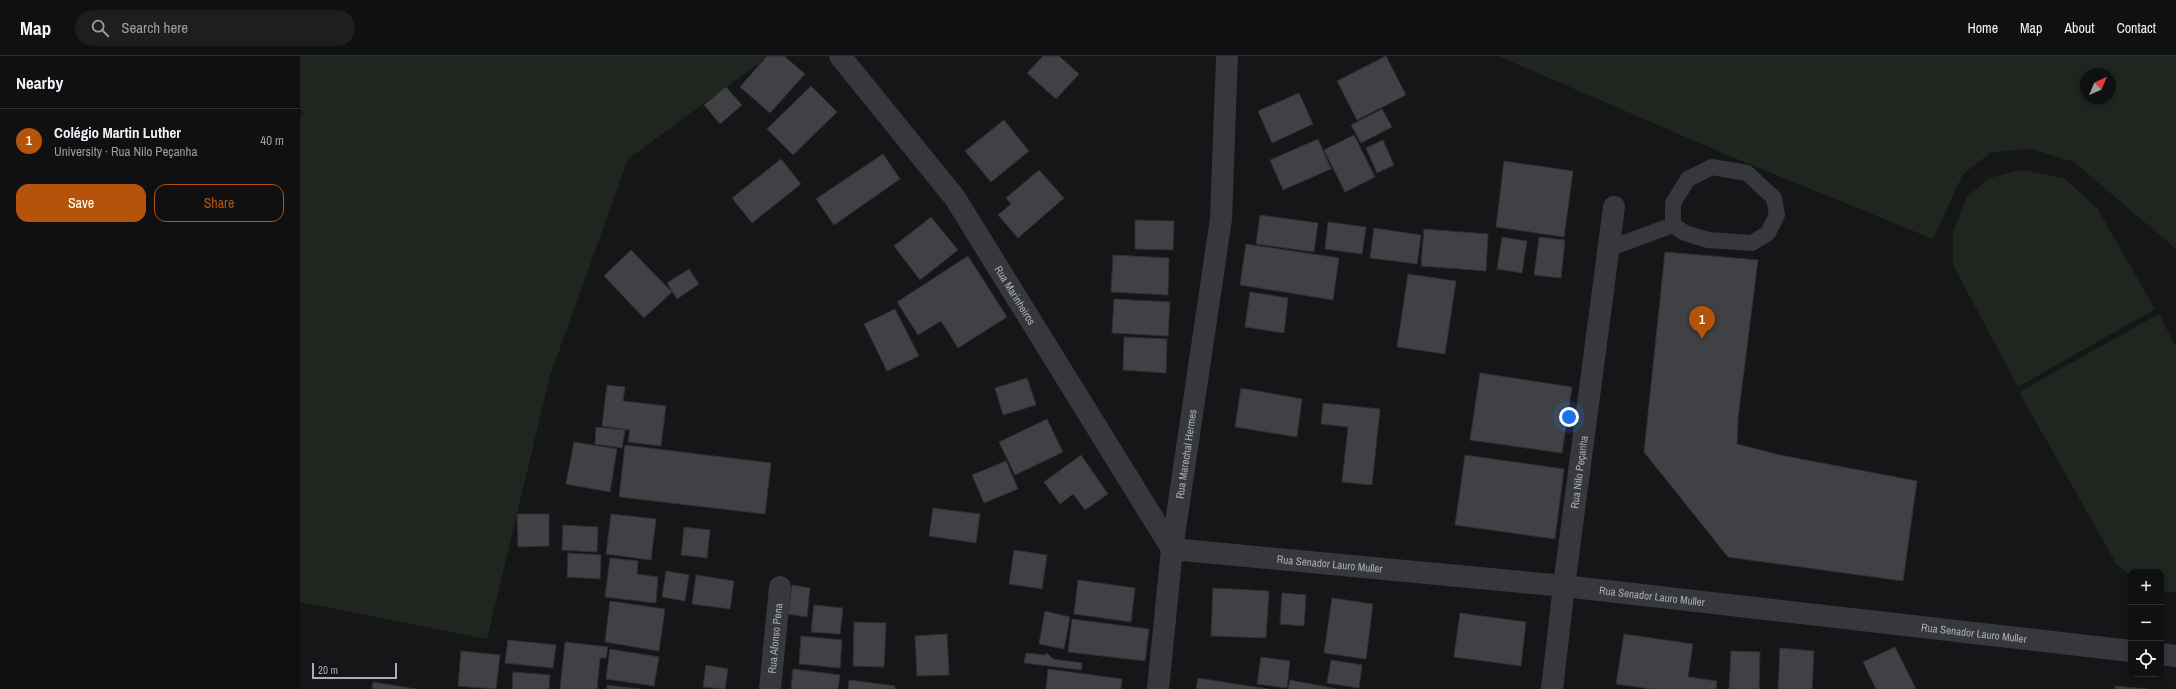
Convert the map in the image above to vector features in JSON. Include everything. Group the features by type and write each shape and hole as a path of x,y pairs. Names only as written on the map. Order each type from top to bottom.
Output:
{"street":[{"name":"Rua Marinheiros","path":"840,56 955,198 1172,549"},
{"name":"Rua Marechal Hermes","path":"1158,689 1172,549 1221,219 1227,56"},
{"name":"Rua Nilo Peçanha","path":"1552,689 1564,586 1614,207"},
{"name":"Rua Senador Lauro Muller","path":"1172,549 1564,586 2128,651"},
{"name":"Rua Afonso Pena","path":"770,689 780,587"},
{"path":"2164,654 2176,656"}],"lane":[{"path":"1712,166 1747,173 1774,198 1777,215 1768,233 1752,243 1708,240 1685,232 1673,225 1673,203 1688,179 1712,166"},
{"path":"1608,249 1673,225"}],"shaded area":[{"path":"300,56 769,56 628,159 550,376 487,639 300,602 300,117 304,114 300,108"},
{"path":"1498,56 2176,56 2176,249 2074,162 2032,149 1992,152 1963,174 1933,239 1725,154"},
{"path":"2022,170 2064,178 2097,208 2155,309 2018,387 1953,265 1953,232 1967,197 1989,178"},
{"path":"2159,314 2176,347 2176,592 2164,592 2164,569 2128,569 2128,574 2117,565 2019,392"}],"building":[{"path":"767,56 784,56 805,74 770,113 740,87"},
{"path":"1043,56 1059,56 1079,74 1056,99 1027,73"},
{"path":"1386,56 1406,95 1357,120 1337,81"},
{"path":"811,86 837,112 793,155 767,129"},
{"path":"726,87 742,105 720,124 704,105"},
{"path":"1299,93 1313,124 1272,143 1258,111"},
{"path":"1382,109 1392,127 1361,143 1351,125"},
{"path":"1004,120 1029,151 991,182 965,151"},
{"path":"1354,135 1375,177 1345,192 1324,150"},
{"path":"1318,139 1331,169 1283,190 1270,160"},
{"path":"1383,140 1394,165 1377,173 1366,148"},
{"path":"883,154 900,179 834,225 816,199"},
{"path":"781,159 801,184 752,223 732,198"},
{"path":"1504,161 1573,171 1564,237 1496,227"},
{"path":"1039,170 1064,198 1018,238 998,215 1011,204 1006,198"},
{"path":"1260,215 1318,223 1314,252 1256,244"},
{"path":"931,217 958,250 920,280 894,246"},
{"path":"1135,220 1174,221 1173,250 1135,249"},
{"path":"1328,222 1366,227 1362,254 1325,249"},
{"path":"1374,228 1421,235 1417,264 1370,258"},
{"path":"1424,229 1488,234 1486,271 1421,266"},
{"path":"1502,237 1527,241 1522,273 1497,269"},
{"path":"1539,237 1565,240 1561,278 1534,275"},
{"path":"1246,244 1339,258 1333,300 1240,285"},
{"path":"631,250 672,292 644,318 604,276"},
{"path":"1665,252 1758,260 1738,418 1737,444 1780,455 1917,481 1903,581 1728,557 1644,452"},
{"path":"1113,255 1169,258 1168,295 1111,292"},
{"path":"968,256 1007,317 958,348 941,321 918,335 897,302"},
{"path":"689,269 699,284 677,299 667,283"},
{"path":"1408,274 1456,281 1445,354 1397,347"},
{"path":"1250,292 1288,298 1284,333 1245,327"},
{"path":"1114,299 1170,302 1168,336 1112,333"},
{"path":"895,309 919,356 887,371 864,324"},
{"path":"1124,337 1167,339 1166,373 1123,370"},
{"path":"1480,373 1572,387 1562,453 1470,440"},
{"path":"1027,378 1036,405 1003,415 995,388"},
{"path":"607,385 625,387 623,401 666,406 661,446 628,442 630,430 602,426"},
{"path":"1241,388 1302,399 1297,437 1235,427"},
{"path":"1323,403 1380,409 1372,485 1342,482 1348,427 1321,424"},
{"path":"1047,419 1063,452 1015,475 999,442"},
{"path":"596,427 625,430 622,448 595,444"},
{"path":"574,442 617,449 610,492 566,484"},
{"path":"625,445 771,463 765,514 619,497"},
{"path":"1081,455 1108,494 1085,510 1073,494 1060,504 1044,482"},
{"path":"1465,455 1564,469 1555,539 1455,525"},
{"path":"1006,461 1018,489 984,503 972,475"},
{"path":"933,508 980,514 976,543 929,536"},
{"path":"517,514 549,514 549,546 518,547"},
{"path":"611,514 656,519 651,560 606,554"},
{"path":"563,525 598,527 597,552 562,550"},
{"path":"684,527 710,530 707,558 681,555"},
{"path":"1014,550 1047,555 1042,589 1009,584"},
{"path":"568,553 601,555 600,579 567,577"},
{"path":"610,558 638,561 637,574 658,577 656,603 605,597"},
{"path":"666,571 689,575 685,601 662,597"},
{"path":"696,575 734,581 730,609 692,604"},
{"path":"1078,580 1135,588 1131,622 1074,614"},
{"path":"792,585 810,588 807,617 788,614"},
{"path":"1213,588 1269,591 1266,638 1211,636"},
{"path":"1282,593 1306,595 1304,626 1280,624"},
{"path":"1332,598 1373,604 1366,659 1324,653"},
{"path":"610,601 665,609 659,651 605,642"},
{"path":"814,605 843,608 840,634 811,632"},
{"path":"1045,611 1070,617 1064,649 1039,644"},
{"path":"1460,613 1526,622 1521,666 1454,657"},
{"path":"1072,619 1149,629 1145,661 1068,652"},
{"path":"854,622 886,623 884,667 853,666"},
{"path":"947,634 949,675 917,676 915,636"},
{"path":"1624,634 1693,644 1688,677 1717,681 1716,689 1651,689 1616,684"},
{"path":"801,636 842,640 840,668 799,664"},
{"path":"508,640 556,645 553,668 505,663"},
{"path":"565,642 608,647 606,658 600,658 597,689 560,689"},
{"path":"1895,647 1916,689 1876,689 1863,662"},
{"path":"1780,648 1814,651 1812,689 1778,689"},
{"path":"610,649 659,657 654,686 606,679"},
{"path":"461,651 500,655 496,689 458,686"},
{"path":"1731,651 1760,652 1759,689 1729,689"},
{"path":"1026,653 1046,655 1047,653 1053,659 1082,663 1081,670 1024,663"},
{"path":"1261,657 1290,661 1287,688 1257,684"},
{"path":"1331,660 1362,665 1359,688 1327,683"},
{"path":"706,665 728,669 725,689 703,687"},
{"path":"793,669 840,675 838,689 791,689"},
{"path":"1048,669 1122,679 1121,689 1046,689"},
{"path":"513,672 550,675 549,689 512,689"},
{"path":"1198,678 1268,689 1196,689"},
{"path":"849,680 895,686 895,689 848,689"},
{"path":"1290,680 1337,689 1288,689"},
{"path":"373,682 416,689 372,689"},
{"path":"607,685 640,689 607,689"},
{"path":"2115,686 2146,689 2115,689"}],"place":[{"name":"Colégio Martin Luther","path":"1702,339"}]}
